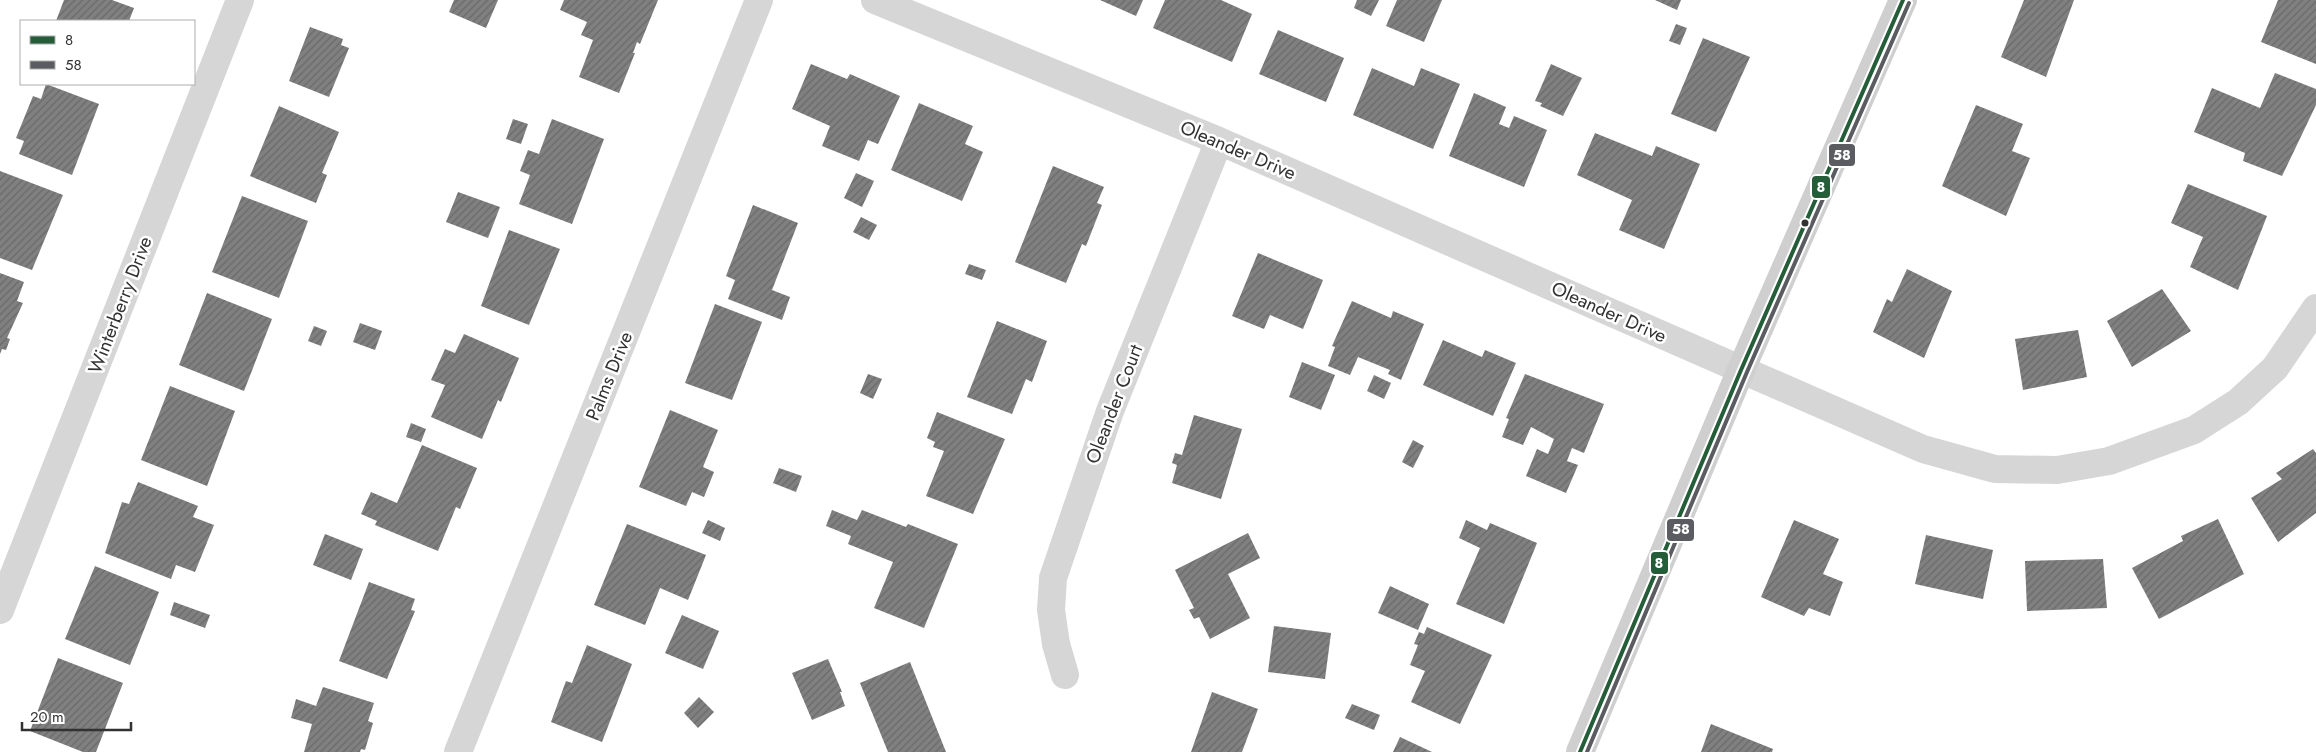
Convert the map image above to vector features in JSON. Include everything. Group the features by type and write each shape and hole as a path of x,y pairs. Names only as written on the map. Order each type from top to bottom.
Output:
{"street":[{"name":"Winterberry Drive","path":"0,610 240,0"},
{"name":"Palms Drive","path":"458,752 759,0"},
{"name":"Oleander Drive","path":"875,0 1219,141 1923,449 1995,469 2057,470 2109,461 2194,430 2238,402 2275,368 2316,308"},
{"path":"1580,752 1741,370 1903,0"},
{"name":"Oleander Court","path":"1065,675 1056,644 1051,610 1053,578 1110,411 1219,141"}],"building":[{"path":"64,0 112,0 134,8 129,20 56,20"},
{"path":"454,0 498,0 486,28 449,12"},
{"path":"564,0 658,0 640,44 637,42 633,53 635,53 619,93 579,77 593,40 581,35 587,22 560,10"},
{"path":"1100,0 1143,0 1136,16"},
{"path":"1165,0 1221,0 1252,14 1232,62 1153,28"},
{"path":"1357,0 1379,0 1371,16 1354,8"},
{"path":"1397,0 1442,0 1424,42 1386,26"},
{"path":"1655,0 1681,0 1677,10"},
{"path":"2024,0 2074,0 2046,77 2001,57"},
{"path":"2278,0 2316,0 2316,64 2261,42"},
{"path":"1676,24 1687,28 1680,45 1669,41"},
{"path":"310,27 343,39 341,45 349,48 329,97 289,81"},
{"path":"1278,30 1344,58 1326,102 1259,74"},
{"path":"1703,38 1750,57 1716,132 1671,114"},
{"path":"811,64 847,79 850,74 900,96 878,144 868,140 859,161 822,146 830,126 792,109"},
{"path":"1551,64 1582,78 1563,116 1540,106 1542,103 1535,101"},
{"path":"1372,68 1414,86 1421,68 1460,84 1433,149 1353,115"},
{"path":"2275,73 2316,89 2316,105 2282,176 2243,161 2245,153 2194,132 2212,88 2260,108"},
{"path":"46,85 49,85 99,104 72,175 19,154 24,141 16,138 33,96 41,99"},
{"path":"1474,93 1506,107 1499,124 1509,128 1514,116 1547,130 1524,187 1449,156"},
{"path":"919,103 973,126 965,144 983,152 962,201 891,170"},
{"path":"1976,105 2023,124 2012,151 2030,158 2006,216 1942,186"},
{"path":"279,106 339,132 322,173 327,175 316,203 250,176"},
{"path":"513,119 528,124 521,144 506,139"},
{"path":"552,119 604,139 572,224 519,204 530,175 520,171 528,150 539,154"},
{"path":"1595,133 1652,156 1656,146 1700,164 1664,249 1619,230 1632,200 1577,175"},
{"path":"1053,166 1104,187 1097,203 1102,205 1086,246 1082,244 1066,283 1015,262"},
{"path":"0,171 63,195 32,270 0,258"},
{"path":"856,173 874,181 862,207 844,198"},
{"path":"2188,184 2267,216 2238,290 2190,267 2203,237 2171,223"},
{"path":"458,192 500,207 488,238 446,222"},
{"path":"242,196 308,221 279,298 212,272"},
{"path":"753,205 798,223 772,290 790,297 782,320 728,299 735,280 726,276"},
{"path":"861,217 877,225 869,240 853,232"},
{"path":"509,230 560,249 529,325 481,306"},
{"path":"1258,253 1323,280 1303,329 1270,315 1264,329 1232,316"},
{"path":"969,264 986,270 982,280 965,274"},
{"path":"1907,269 1952,291 1924,358 1873,332 1887,299 1892,302"},
{"path":"0,273 24,282 17,301 23,303 7,338 10,339 6,350 2,349 0,354"},
{"path":"2162,289 2191,331 2132,367 2107,321"},
{"path":"207,293 272,319 244,391 179,365"},
{"path":"1352,301 1391,318 1393,311 1424,324 1401,380 1388,374 1390,370 1358,357 1350,375 1328,366 1335,347 1332,346"},
{"path":"715,304 762,322 732,400 685,383"},
{"path":"997,321 1047,341 1032,382 1026,379 1012,414 967,397"},
{"path":"360,323 382,331 375,350 353,342"},
{"path":"314,326 327,331 321,346 308,341"},
{"path":"2078,330 2087,377 2023,390 2015,339"},
{"path":"464,334 519,358 501,402 498,400 482,439 431,417 445,385 431,380 445,349 455,353"},
{"path":"1443,340 1482,357 1485,350 1516,363 1493,416 1423,385"},
{"path":"1302,362 1335,375 1321,410 1289,397"},
{"path":"868,374 882,379 873,399 860,393"},
{"path":"1525,374 1604,404 1584,453 1572,448 1567,461 1578,465 1566,493 1526,476 1537,449 1548,454 1554,439 1531,427 1523,445 1502,437 1509,419 1506,418"},
{"path":"1374,375 1391,383 1384,399 1367,391"},
{"path":"170,386 235,411 207,486 141,460"},
{"path":"670,410 718,430 703,467 714,472 704,497 692,492 686,506 639,487"},
{"path":"937,412 1005,439 973,514 926,496 944,451 933,447 935,442 927,438"},
{"path":"1194,415 1242,429 1221,499 1172,483 1177,465 1172,463 1175,453 1182,455"},
{"path":"411,423 426,429 421,442 406,437"},
{"path":"1413,440 1424,446 1413,468 1402,462"},
{"path":"422,445 477,468 460,509 456,507 438,551 375,525 377,521 361,514 371,492 397,503"},
{"path":"2313,449 2316,453 2316,513 2278,542 2251,498 2282,479 2276,473"},
{"path":"779,468 802,476 796,492 773,483"},
{"path":"138,482 198,506 193,517 214,525 195,572 176,565 171,579 105,553 122,502 129,504"},
{"path":"832,510 857,520 862,510 906,527 908,524 958,544 924,628 874,608 893,562 848,544 851,536 826,526"},
{"path":"2218,519 2244,574 2159,619 2132,568 2183,541 2181,536"},
{"path":"708,520 725,528 720,541 702,533"},
{"path":"1466,520 1487,530 1490,523 1537,543 1504,624 1456,604 1480,548 1459,538"},
{"path":"1794,520 1839,539 1823,574 1843,582 1830,616 1809,608 1804,616 1761,597"},
{"path":"627,524 706,555 688,600 660,588 645,625 594,605"},
{"path":"1248,533 1260,558 1228,574 1250,618 1210,639 1199,617 1194,619 1189,610 1194,608 1175,570"},
{"path":"325,534 363,549 351,580 313,565"},
{"path":"1926,535 1993,550 1983,599 1915,584"},
{"path":"2103,559 2107,608 2027,611 2025,561"},
{"path":"95,566 159,592 130,665 65,639"},
{"path":"369,582 415,599 411,610 415,611 387,679 339,661"},
{"path":"1390,586 1429,604 1418,630 1378,613"},
{"path":"174,602 210,615 205,628 170,615"},
{"path":"682,615 719,631 703,669 665,653"},
{"path":"1274,626 1331,633 1325,679 1268,672"},
{"path":"1427,627 1492,655 1460,724 1411,702 1425,671 1410,665 1418,645 1414,644 1419,632 1424,634"},
{"path":"587,645 632,664 602,742 551,722 566,681 572,683"},
{"path":"58,658 123,683 96,752 83,752 30,731"},
{"path":"828,659 842,692 840,692 845,706 812,720 792,673"},
{"path":"910,662 946,752 888,752 860,683"},
{"path":"323,687 374,703 368,721 373,723 365,750 361,749 360,752 304,752 312,724 291,718 296,699 316,706"},
{"path":"1212,692 1258,709 1242,752 1191,752"},
{"path":"699,697 714,712 698,728 684,713"},
{"path":"1352,704 1380,715 1374,730 1345,718"},
{"path":"1711,724 1773,749 1772,752 1701,752"},
{"path":"1400,737 1432,752 1393,752"}],"transit line":[{"name":"8","path":"1580,752 1741,370 1903,0"},
{"name":"58","path":"1587,752 1747,372 1909,3"}]}
